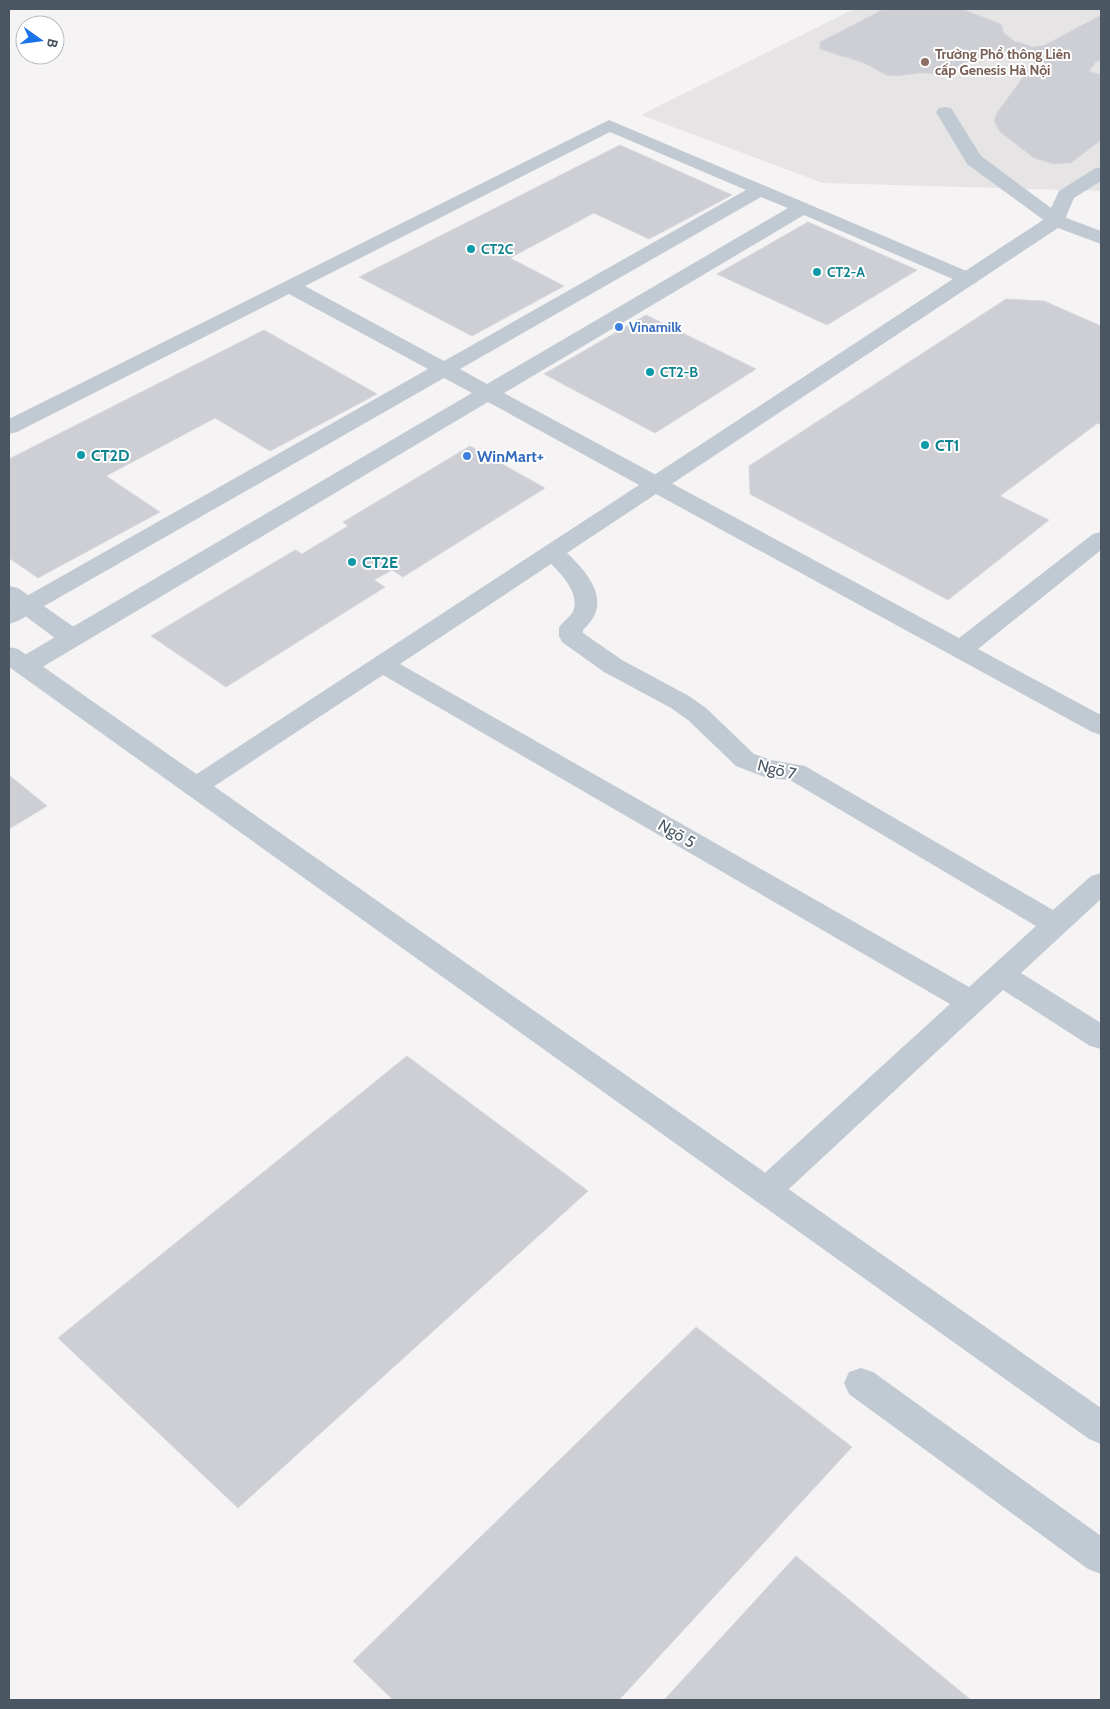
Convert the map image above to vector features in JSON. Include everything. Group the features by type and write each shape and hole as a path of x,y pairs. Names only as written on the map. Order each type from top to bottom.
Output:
{"street":[{"path":"945,112 974,160 1056,220 1101,238"},
{"path":"9,427 610,125 969,279"},
{"path":"195,787 969,279 1056,220 1066,195 1101,173"},
{"path":"15,605 444,370 760,190"},
{"path":"17,660 72,638 802,208"},
{"path":"290,286 1101,726"},
{"path":"960,650 1101,539"},
{"name":"Ngõ 7","path":"552,552 570,569 584,590 586,608 583,617 570,628 571,636 583,646 613,666 680,702 696,714 745,760 767,769 796,772 1056,925"},
{"path":"15,605 72,638"},
{"path":"17,660 1101,1428"},
{"name":"Ngõ 5","path":"382,664 971,1002"},
{"path":"766,1191 1101,883"},
{"path":"1001,975 1101,1038"},
{"path":"861,1383 1101,1557"}],"shaded area":[{"name":"Trường Phổ thông Liên cấp Genesis Hà Nội","path":"854,9 1101,9 1101,191 823,183 641,115"}],"building":[{"path":"884,9 962,9 1001,24 1003,32 1014,41 1034,47 1045,45 1101,15 1101,59 1089,71 1101,75 1101,140 1071,163 1054,164 1034,158 1000,132 994,121 996,114 1035,61 1031,58 989,54 977,57 943,74 921,73 896,76 886,75 864,63 820,49 820,42"},
{"name":"CT2C","path":"620,145 732,195 649,239 594,213 510,258 564,286 472,336 359,277"},
{"name":"CT2-A","path":"808,222 917,270 827,325 717,274"},
{"name":"CT1","path":"1006,299 1044,301 1101,326 1101,425 1098,423 1000,496 1049,520 948,600 750,494 749,466"},
{"name":"CT2-B","path":"646,315 756,369 655,433 544,374"},
{"name":"CT2D","path":"264,330 377,394 270,451 215,418 106,476 160,512 38,578 9,558 9,459"},
{"name":"CT2E","path":"470,446 545,488 403,577 392,570 374,580 385,587 226,687 151,636 295,550 302,554 348,526 343,522"},
{"path":"9,775 47,806 9,829"},
{"path":"407,1056 588,1191 238,1508 58,1338"},
{"path":"696,1327 852,1447 619,1700 393,1700 353,1661"},
{"path":"796,1556 971,1700 664,1700"}],"place":[{"name":"Trường Phổ thông Liên cấp Genesis Hà Nội","path":"925,62"},
{"name":"CT2C","path":"471,249"},
{"name":"CT2-A","path":"817,272"},
{"name":"Vinamilk","path":"619,327"},
{"name":"CT2-B","path":"650,372"},
{"name":"CT1","path":"925,445"},
{"name":"CT2D","path":"81,455"},
{"name":"WinMart+","path":"467,456"},
{"name":"CT2E","path":"352,562"}]}
